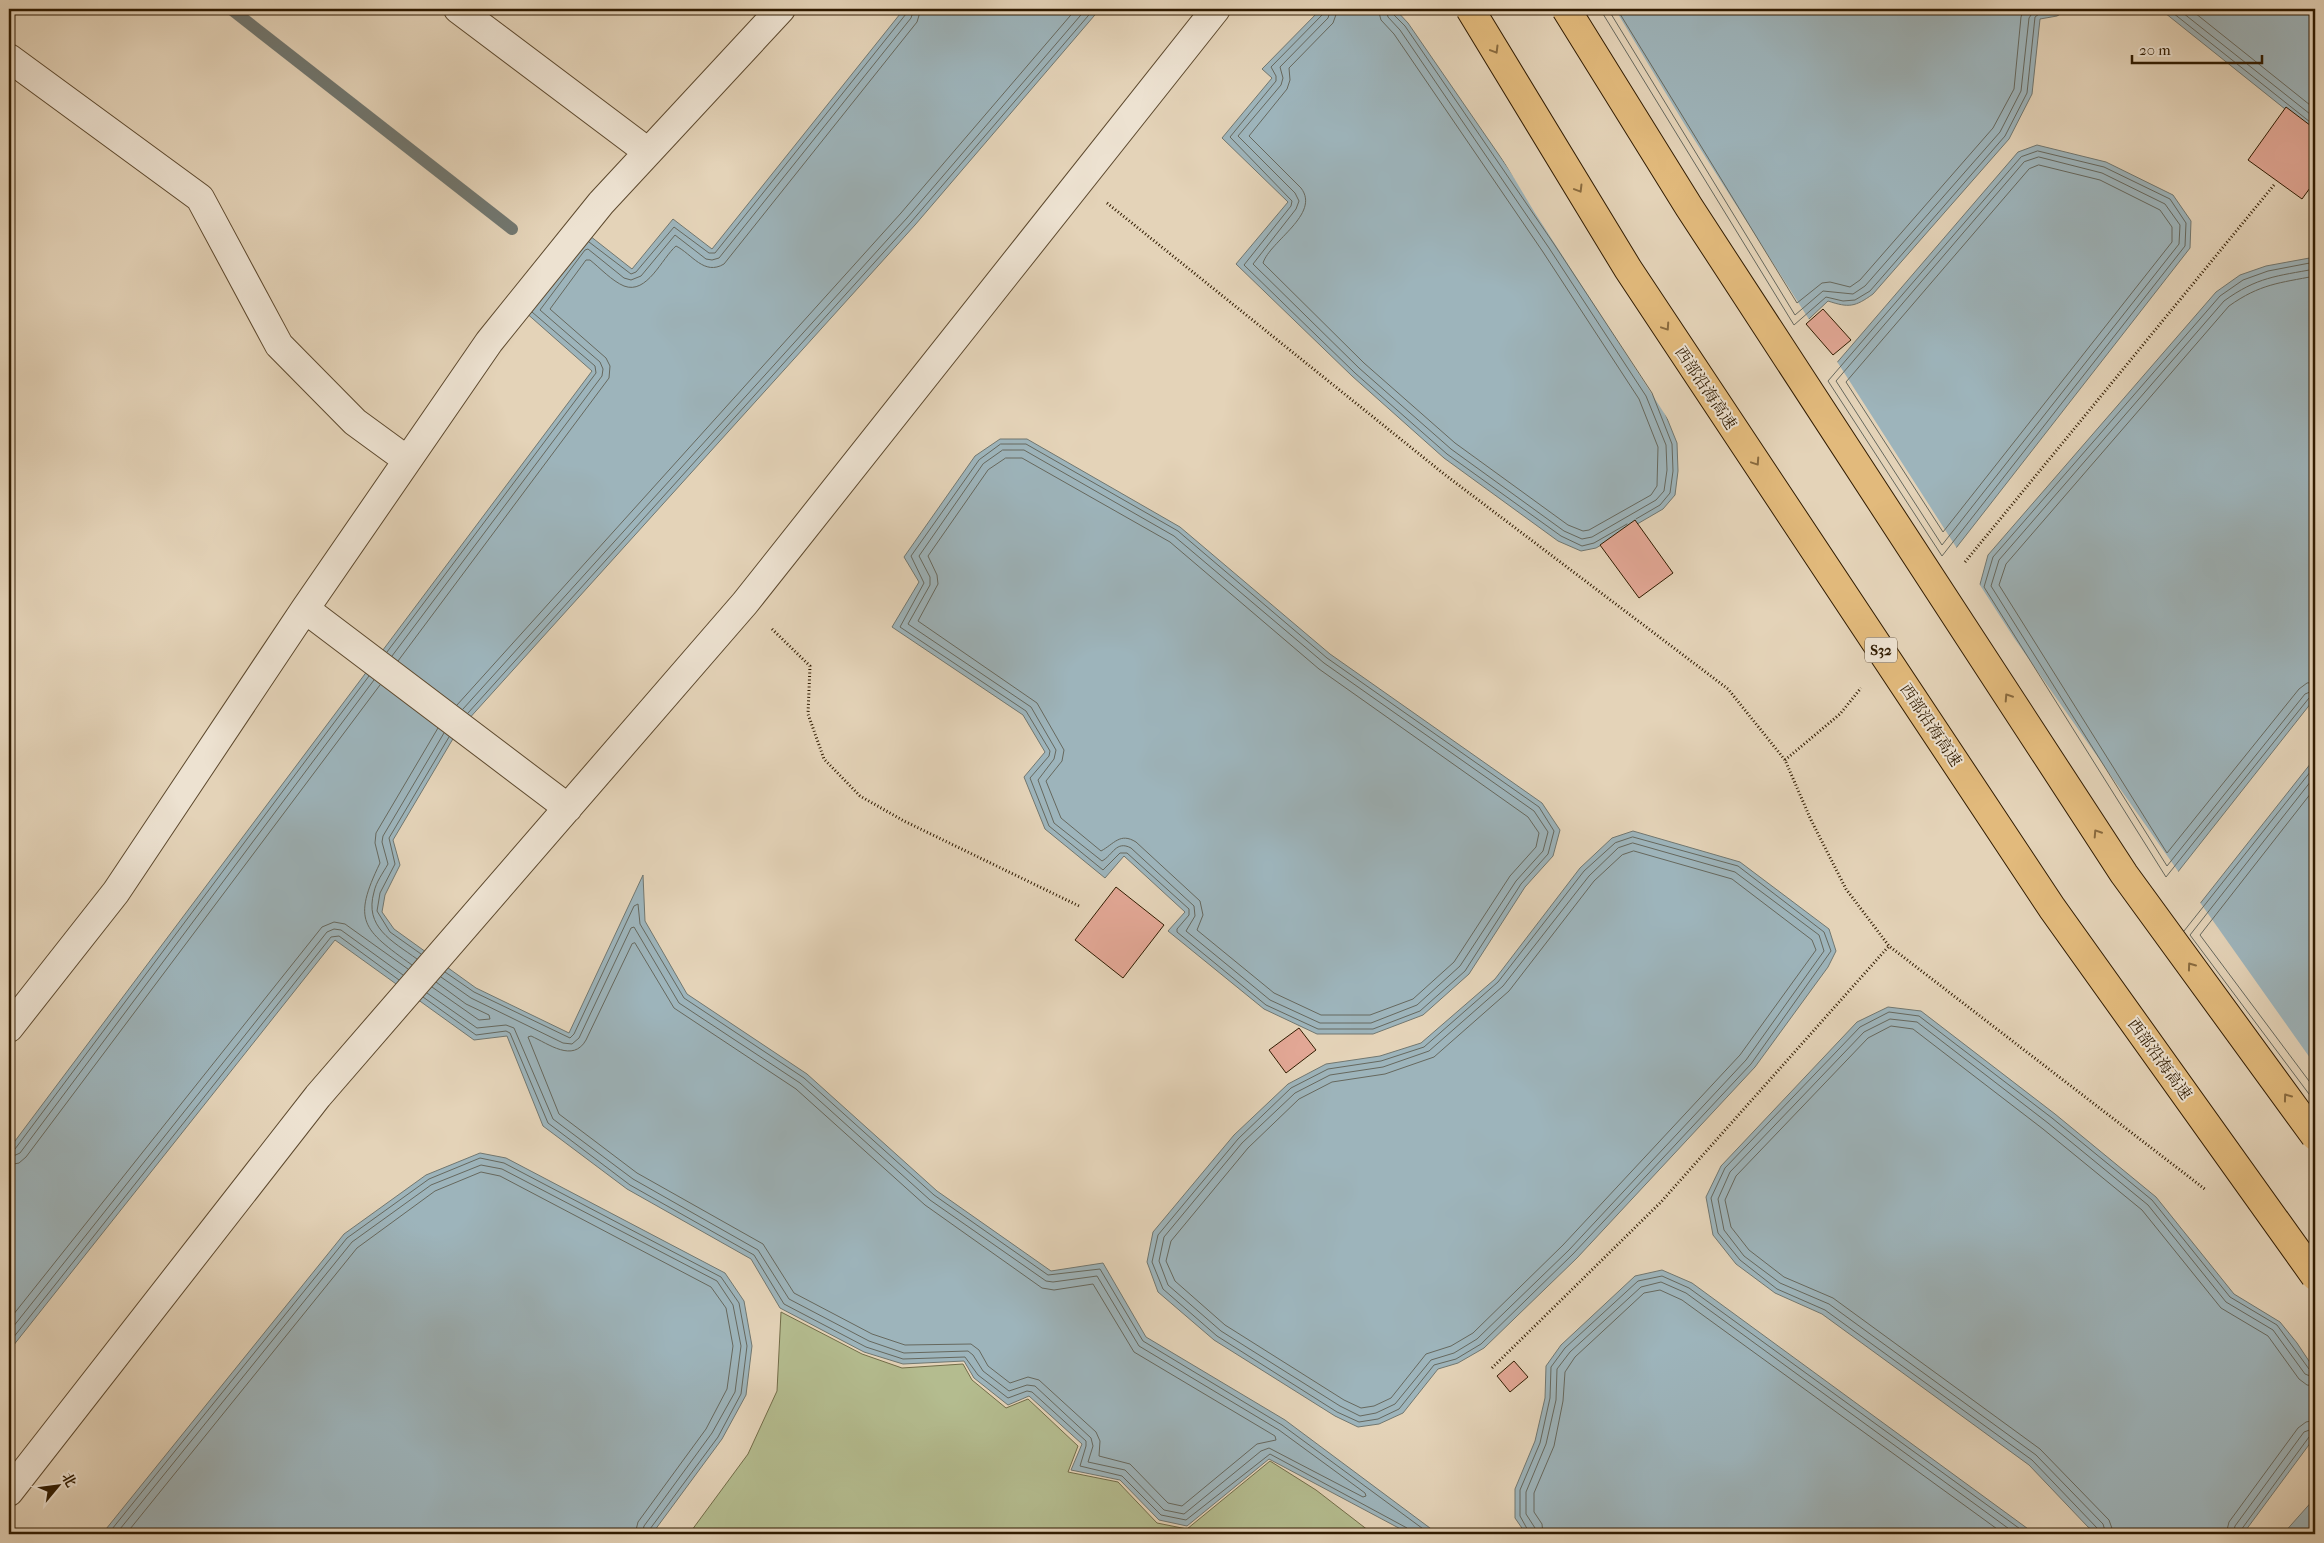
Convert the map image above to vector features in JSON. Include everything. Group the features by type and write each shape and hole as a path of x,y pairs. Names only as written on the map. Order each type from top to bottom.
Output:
{"highway":[{"name":"西部沿海高速","path":"1470,9 1628,269 2052,908 2315,1276"},
{"path":"1566,9 1689,207 2118,865 2315,1136"}],"street":[{"path":"458,9 648,152"},
{"path":"9,1028 116,892 305,609 489,342 601,202 781,9"},
{"path":"9,1492 318,1096 745,603 1216,9"},
{"path":"9,58 200,198 279,345 355,422 408,460"},
{"path":"305,609 568,808"}],"path":[{"path":"1080,181 1444,474 1728,688 1785,760 1810,820 1846,889 1889,946 2212,1196"},
{"path":"1959,569 2274,185"},
{"path":"745,603 810,666 808,714 824,759 860,796 904,821 1079,906"},
{"path":"1785,760 1840,714 1865,684"},
{"path":"1492,1368 1662,1202 1889,946"}],"green space":[{"path":"781,1312 862,1354 902,1368 963,1364 972,1380 1006,1408 1028,1399 1078,1446 1068,1472 1118,1482 1157,1523 1187,1529 1270,1461 1316,1490 1373,1534 689,1534 748,1454 777,1391"}],"water":[{"path":"904,9 1100,9 915,225 457,732 393,840 400,865 385,895 382,912 394,929 476,988 569,1033 643,875 645,921 687,994 807,1074 937,1191 1051,1271 1103,1263 1146,1337 1285,1420 1438,1534 1410,1534 1269,1459 1187,1526 1159,1520 1120,1480 1071,1470 1082,1444 1029,1396 1008,1405 974,1378 964,1361 903,1364 864,1352 780,1308 751,1259 627,1189 543,1126 507,1036 474,1040 335,940 9,1351 9,1149 592,371 524,311 585,232 632,269 673,219 712,249"},
{"path":"1321,9 1395,9 1408,23 1559,242 1656,391 1677,443 1678,471 1675,495 1663,509 1596,548 1581,551 1558,541 1444,458 1352,376 1236,264 1288,202 1222,138 1272,78 1262,69"},
{"path":"1595,9 2069,9 2057,16 2040,19 2032,94 2009,139 1873,294 1861,302 1852,305 1841,305 1828,301 1793,334"},
{"path":"2160,9 2315,9 2315,133"},
{"path":"2037,145 2106,162 2173,195 2191,221 2190,248 1942,566 1822,380 2018,152"},
{"path":"2315,257 2315,698 2166,887 1979,588 1988,555 2216,292 2240,275 2266,266"},
{"path":"1000,439 1027,439 1180,527 1330,654 1542,803 1560,830 1553,856 1525,887 1469,974 1423,1015 1373,1034 1317,1034 1264,1009 1168,931 1185,912 1124,856 1105,878 1045,829 1024,777 1045,752 1023,715 892,627 919,582 904,557 975,456"},
{"path":"2315,758 2315,1121 2176,934"},
{"path":"1633,831 1740,862 1829,929 1836,951 1828,967 1755,1067 1577,1258 1484,1348 1458,1363 1438,1369 1403,1413 1379,1424 1358,1427 1335,1416 1214,1340 1158,1292 1147,1262 1153,1232 1234,1135 1288,1084 1326,1064 1380,1056 1421,1043 1495,979 1580,868 1612,838"},
{"path":"1888,1007 1921,1011 2055,1114 2156,1197 2234,1294 2280,1322 2297,1343 2315,1370 2314,1438 2243,1534 2098,1534 2088,1527 2029,1465 1822,1314 1775,1293 1736,1264 1713,1235 1706,1197 1721,1166 1857,1022"},
{"path":"480,1153 506,1158 725,1273 744,1301 752,1346 746,1395 722,1439 652,1534 102,1534 344,1234 426,1175"},
{"path":"1662,1270 1692,1283 2035,1534 1526,1534 1515,1518 1515,1489 1535,1441 1545,1398 1546,1366 1561,1345 1635,1276"},
{"path":"2315,1498 2315,1534 2283,1534"}],"pier":[{"path":"1592,9 1615,9 1685,125 1810,321 1794,336 1790,336"},
{"path":"1487,133 1561,240 1658,389 1675,430 1535,213"},
{"path":"1836,360 1958,550 1943,568 1940,567 1819,382"},
{"path":"1978,582 2014,638 2180,874 2167,889 2164,889 1977,589"},
{"path":"2199,901 2315,1065 2315,1123 2174,933"}],"building":[{"path":"2286,107 2315,129 2315,181 2302,199 2248,160"},
{"path":"1823,309 1851,340 1833,355 1806,324"},
{"path":"1635,520 1673,573 1639,598 1600,545"},
{"path":"1116,887 1164,925 1123,978 1075,940"},
{"path":"1299,1028 1316,1050 1286,1073 1269,1050"},
{"path":"1514,1361 1528,1377 1510,1392 1497,1376"}],"waterway":[{"path":"231,9 512,229"}]}
